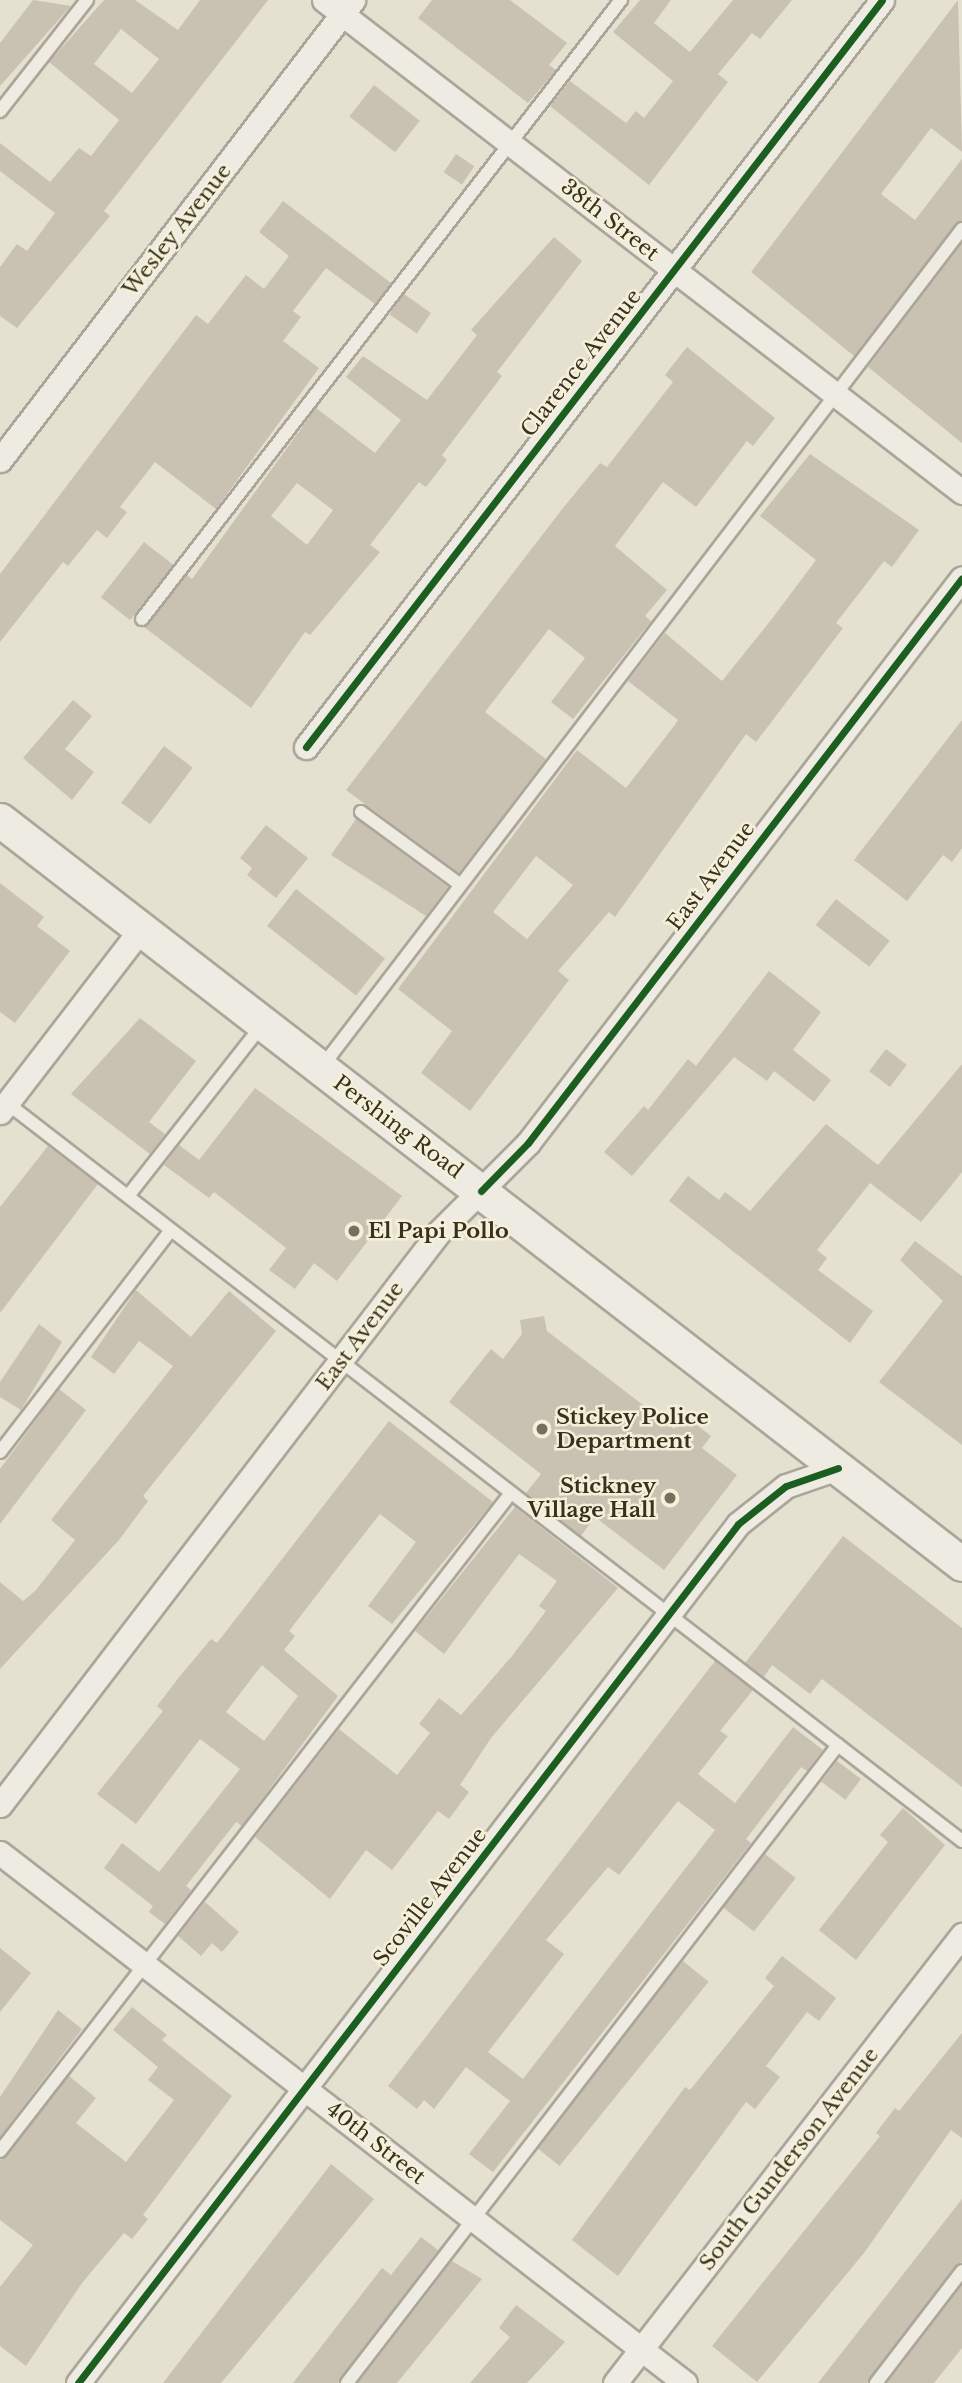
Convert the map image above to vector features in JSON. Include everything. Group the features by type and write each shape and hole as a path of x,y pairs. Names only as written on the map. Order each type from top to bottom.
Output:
{"main road":[{"name":"Pershing Road","path":"0,820 962,1564"}],"street":[{"name":"Clarence Avenue","path":"306,747 882,0"},
{"name":"38th Street","path":"340,5 510,143 962,492"},
{"name":"Wesley Avenue","path":"0,460 340,5"},
{"name":"East Avenue","path":"0,1805 439,1232 528,1143 962,578"},
{"path":"2,1104 141,929"},
{"name":"Scoville Avenue","path":"78,2383 738,1524 786,1486 838,1468"},
{"name":"40th Street","path":"0,1853 685,2383"},
{"name":"South Gunderson Avenue","path":"615,2383 962,1935"}],"lane":[{"path":"0,111 87,0"},
{"path":"142,619 621,0"},
{"path":"321,1068 458,883 962,229"},
{"path":"361,812 458,883"},
{"path":"128,1196 263,1024"},
{"path":"2,1104 128,1196 962,1841"},
{"path":"0,1452 171,1230"},
{"path":"0,2151 511,1493"},
{"path":"347,2383 838,1745"},
{"path":"876,2383 962,2271"}],"building":[{"path":"33,0 71,6 0,86 0,43"},
{"path":"104,0 135,0 178,30 200,0 268,0 104,211 110,216 17,328 0,316 0,267 17,244 27,251 55,213 0,171 0,143 50,182 79,148 91,156 119,120 49,62","holes":["121,29 159,59 132,93 94,64"]},
{"path":"432,0 510,0 567,43 549,65 556,70 528,103 418,18"},
{"path":"640,0 671,0 654,23 690,52 733,0 792,0 760,39 752,33 718,74 728,82 649,185 550,106 570,81 626,123 636,111 644,118 673,81 613,32"},
{"path":"958,0 962,152 931,128 881,194 915,220 962,159 962,220 854,356 751,272"},
{"path":"374,85 420,121 395,152 349,117"},
{"path":"456,154 474,166 462,185 444,172"},
{"path":"283,201 391,283 375,304 326,268 293,311 301,317 283,341 319,368 216,509 155,462 120,507 127,512 107,538 97,530 68,566 63,562 0,642 0,574 196,315 208,324 246,275 264,289 289,256 259,232"},
{"path":"554,237 582,261 497,372 502,376 442,455 447,460 426,487 419,482 370,545 380,552 310,635 305,632 251,708 144,627 187,575 192,579 316,408 375,453 401,420 346,377 363,356 427,400 477,335 471,330","holes":["297,483 333,510 307,545 271,516"]},
{"path":"962,243 962,443 868,367"},
{"path":"404,294 431,313 417,333 390,314"},
{"path":"687,347 775,418 753,446 747,441 696,507 663,482 615,546 667,590 645,616 651,621 573,719 551,702 585,658 549,629 485,712 546,759 459,873 346,790 563,508 600,463 607,467 673,382 665,375"},
{"path":"810,454 919,530 892,567 884,561 836,623 843,628 756,742 746,734 615,917 609,912 558,971 569,980 470,1111 421,1073 452,1031 398,989 577,750 626,788 674,726 678,720 628,681 665,633 722,681 771,620 816,560 760,516","holes":["536,856 573,885 527,939 493,912"]},
{"path":"144,542 173,565 130,620 101,597"},
{"path":"73,700 92,716 65,749 94,772 72,800 23,758"},
{"path":"962,720 962,848 952,862 943,855 907,901 854,860"},
{"path":"164,746 193,768 150,824 121,803"},
{"path":"356,819 448,887 426,916 331,855"},
{"path":"266,825 308,858 276,898 247,875 252,868 240,858"},
{"path":"0,883 44,917 37,926 70,951 15,1023 0,1012"},
{"path":"296,889 385,959 356,996 267,926"},
{"path":"836,899 890,941 869,967 816,925"},
{"path":"769,971 821,1012 793,1050 831,1080 814,1102 774,1071 767,1081 734,1057 632,1176 604,1152 644,1106 648,1110 688,1059 696,1066"},
{"path":"140,1018 196,1061 149,1122 165,1134 150,1154 71,1094"},
{"path":"886,1049 907,1065 890,1087 869,1071"},
{"path":"962,1064 962,1172 921,1222 870,1183 817,1250 827,1258 818,1270 873,1311 850,1343 669,1201 688,1176 719,1200 725,1192 750,1211 826,1124 878,1165"},
{"path":"255,1088 402,1196 337,1281 314,1263 295,1289 269,1270 286,1248 214,1192 209,1198 164,1165 179,1145 199,1160"},
{"path":"48,1146 98,1184 0,1313 0,1207"},
{"path":"915,1241 962,1276 962,1445 879,1382 943,1301 900,1260"},
{"path":"136,1290 191,1337 229,1291 276,1331 143,1496 148,1501 119,1540 0,1669 0,1582 23,1601 36,1590 75,1540 51,1520 173,1366 139,1341 114,1374 91,1357"},
{"path":"544,1316 547,1331 674,1429 684,1415 711,1436 702,1448 737,1475 664,1570 595,1517 581,1536 526,1493 541,1474 449,1402 491,1349 503,1359 522,1334 520,1320"},
{"path":"39,1324 62,1342 21,1410 0,1397 0,1382"},
{"path":"59,1389 86,1410 0,1524 0,1469"},
{"path":"389,1421 493,1502 392,1624 368,1606 416,1542 380,1514 346,1557 289,1631 295,1636 284,1650 338,1696 242,1826 236,1822 186,1886 191,1890 165,1924 149,1912 153,1906 104,1868 122,1843 159,1872 240,1769 200,1739 136,1824 97,1794 163,1711 157,1706 180,1676 211,1639 217,1643","holes":["262,1665 298,1696 264,1741 226,1712"]},
{"path":"515,1507 618,1588 491,1738 460,1785 469,1792 449,1819 438,1811 392,1870 366,1850 330,1899 255,1837 339,1729 397,1775 430,1733 419,1724 439,1698 461,1715 512,1656 546,1611 539,1606 557,1581 519,1554 444,1654 415,1631"},
{"path":"843,1536 962,1628 962,1787 822,1679 810,1694 772,1665 764,1677 745,1663"},
{"path":"715,1661 753,1690 720,1731 728,1736 698,1774 735,1803 793,1727 823,1750 807,1771 801,1767 746,1839 751,1843 493,2172 469,2154 510,2101 466,2067 434,2109 424,2100 417,2109 388,2086","holes":["678,1801 715,1830 523,2079 488,2052 564,1954 546,1940 608,1867 619,1875"]},
{"path":"837,1761 861,1779 845,1800 821,1782"},
{"path":"903,1808 945,1845 856,1960 819,1930 888,1842 880,1835"},
{"path":"765,1854 796,1878 754,1932 723,1908"},
{"path":"205,1902 239,1932 222,1952 212,1943 201,1956 178,1936"},
{"path":"0,1948 31,1973 0,2012"},
{"path":"782,1956 836,1998 819,2021 807,2012 766,2066 780,2077 755,2109 746,2102 618,2276 572,2240 685,2087 690,2090 774,1986 765,1978"},
{"path":"683,1961 709,1982 559,2166 534,2145"},
{"path":"132,2007 167,2035 162,2040 232,2096 143,2215 148,2219 132,2239 124,2233 82,2283 26,2366 0,2346 0,2287 33,2245 0,2220 0,2160 69,2076 96,2098 76,2123 126,2162 174,2100 148,2080 158,2067 113,2030"},
{"path":"58,2010 82,2029 0,2137 0,2097"},
{"path":"962,2033 962,2138 951,2130 864,2253 757,2382 712,2346 880,2136 876,2133 895,2108 899,2111"},
{"path":"331,2164 374,2199 221,2383 163,2383"},
{"path":"962,2199 962,2262 867,2383 818,2383"},
{"path":"421,2237 438,2250 338,2383 293,2383 382,2268 391,2275"},
{"path":"452,2261 482,2279 397,2383 358,2383"},
{"path":"962,2285 962,2348 934,2383 887,2383"},
{"path":"516,2305 565,2342 527,2383 470,2383 510,2337 499,2328"}],"cycle path":[{"path":"306,747 882,0"},
{"path":"481,1191 528,1143 962,578"},
{"path":"78,2383 738,1524 786,1486 838,1468"}],"place":[{"name":"El Papi Pollo","path":"354,1231"},
{"name":"Stickey Police Department","path":"542,1429"},
{"name":"Stickney Village Hall","path":"670,1498"}]}
